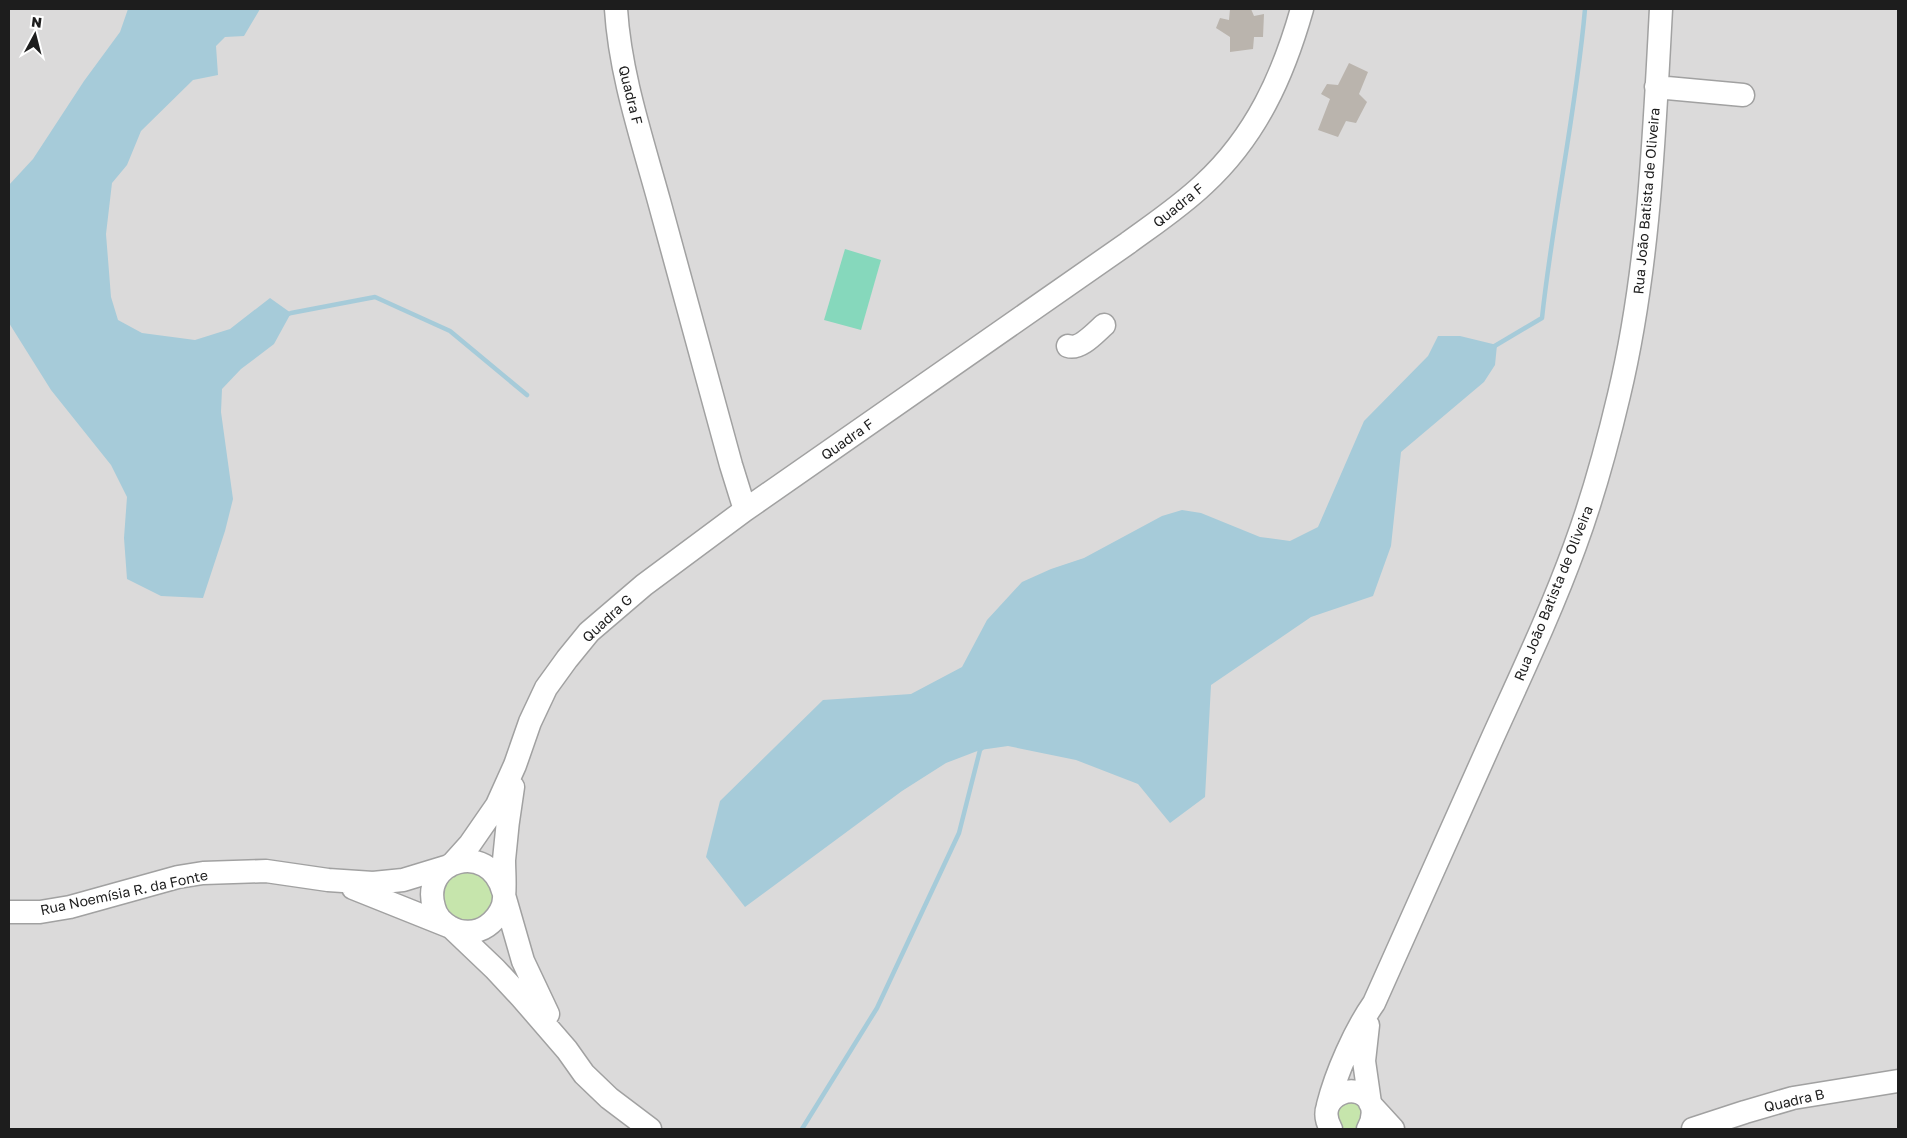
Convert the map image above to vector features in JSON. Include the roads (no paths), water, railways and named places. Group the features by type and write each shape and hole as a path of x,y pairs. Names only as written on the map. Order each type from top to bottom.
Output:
{"street":[{"name":"Quadra F","path":"616,9 618,32 630,92 728,455 745,510 1122,247 1177,208 1205,184 1231,155 1256,121 1276,85 1291,48 1302,9"},
{"name":"Rua João Batista de Oliveira","path":"1368,1129 1373,1113 1364,1061 1366,1035 1374,1003 1528,659 1574,546 1592,492 1620,393 1645,240 1661,9"},
{"path":"1656,87 1743,95"},
{"path":"1068,346 1078,345 1104,325"},
{"name":"Quadra G","path":"450,865 470,844 498,805 530,722 546,688 589,632 644,585 745,510"},
{"name":"Quadra G","path":"504,893 505,851 515,765"},
{"path":"567,1050 536,993 523,961 504,893 496,874 489,867 471,861 450,865 435,881 432,891 432,902 435,912 441,920 515,990 567,1050 584,1074 609,1098 650,1129"},
{"name":"Rua Noemísia R. da Fonte","path":"9,912 40,912 70,907 178,877 203,873 266,871 328,880 389,882 423,875 450,865"},
{"name":"Rua Noemísia R. da Fonte","path":"328,880 371,894 451,928"},
{"path":"451,928 473,932 483,929 499,915 503,905 504,893"},
{"name":"Rua João Batista de Oliveira","path":"1329,1114 1332,1088 1363,1018 1374,1003"},
{"name":"Quadra B","path":"1693,1129 1793,1098 1898,1081"},
{"path":"1314,1129 1329,1114 1338,1094 1352,1091 1359,1093 1371,1104 1393,1129"}],"water":[{"path":"128,9 260,9 244,36 225,37 216,46 218,75 193,80 141,131 127,165 112,183 106,234 111,297 118,320 142,333 195,340 230,329 270,298 291,313 274,344 241,369 222,389 221,412 233,499 225,531 203,598 161,596 127,579 124,538 127,497 111,465 51,390 9,323 9,185 33,159 84,81 120,32"},
{"path":"1438,336 1460,336 1497,345 1495,365 1484,382 1401,452 1391,546 1373,596 1311,617 1211,685 1205,797 1170,823 1138,784 1076,760 1008,746 980,750 946,763 902,791 745,907 706,857 720,801 823,700 911,694 962,667 987,620 1022,582 1051,569 1084,558 1162,516 1182,510 1201,513 1260,537 1290,541 1318,527 1364,421 1428,356"}],"waterway":[{"path":"1493,347 1542,318 1576,87 1585,9"},
{"path":"286,315 375,297 450,331 527,395"},
{"path":"802,1129 877,1008 959,833 980,750 983,747"}]}
